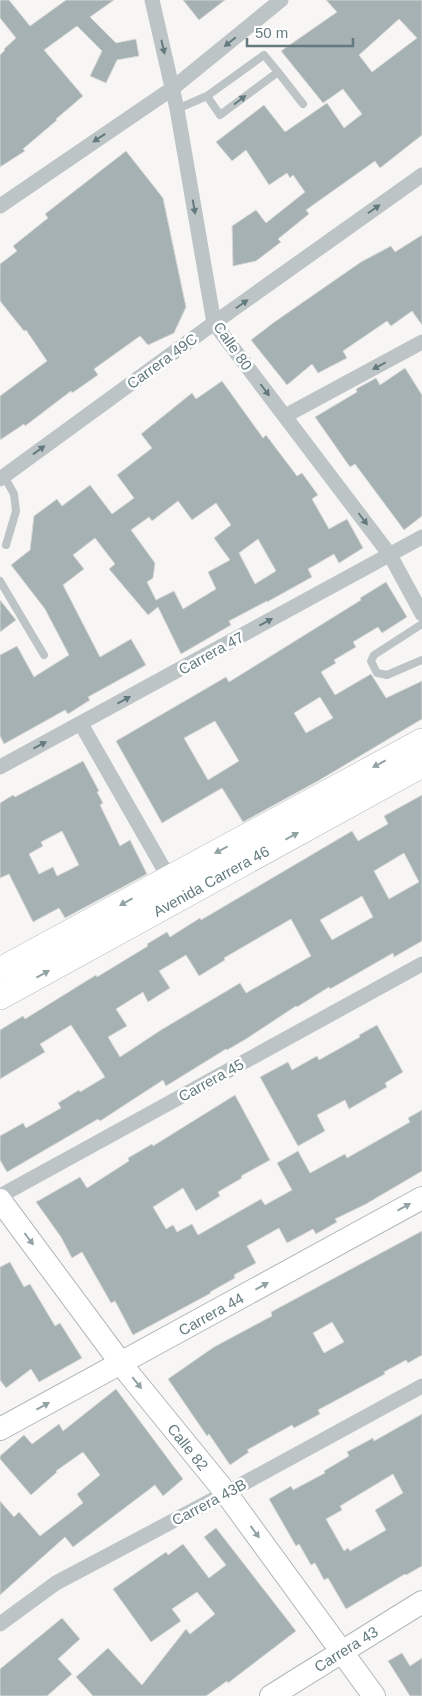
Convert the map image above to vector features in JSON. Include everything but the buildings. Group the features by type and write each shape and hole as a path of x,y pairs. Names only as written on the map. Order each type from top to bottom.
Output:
{"main road":[{"name":"Avenida Carrera 46","path":"0,997 174,888 422,741"},
{"name":"Avenida Carrera 46","path":"0,970 174,888 422,765"}],"street":[{"name":"Calle 80","path":"152,0 173,88 214,323 390,555 422,614"},
{"path":"0,206 173,88 281,0"},
{"name":"Carrera 49C","path":"2,478 214,323 422,175"},
{"path":"285,416 422,342"},
{"name":"Carrera 47","path":"0,767 422,538"},
{"path":"81,724 174,888"},
{"name":"Carrera 45","path":"0,1196 422,964"},
{"name":"Carrera 44","path":"0,1429 422,1198"},
{"name":"Calle 82","path":"0,1200 121,1363 226,1493 374,1696"},
{"name":"Carrera 43B","path":"0,1624 56,1583 422,1386"},
{"name":"Carrera 43","path":"271,1696 422,1602"}],"lane":[{"path":"177,109 206,96 264,55 303,104"},
{"path":"206,96 220,115 278,72"},
{"path":"2,478 14,494 16,510 6,545"},
{"path":"0,581 44,655"},
{"path":"422,624 374,655 371,661 377,673 387,675 422,660"}]}
